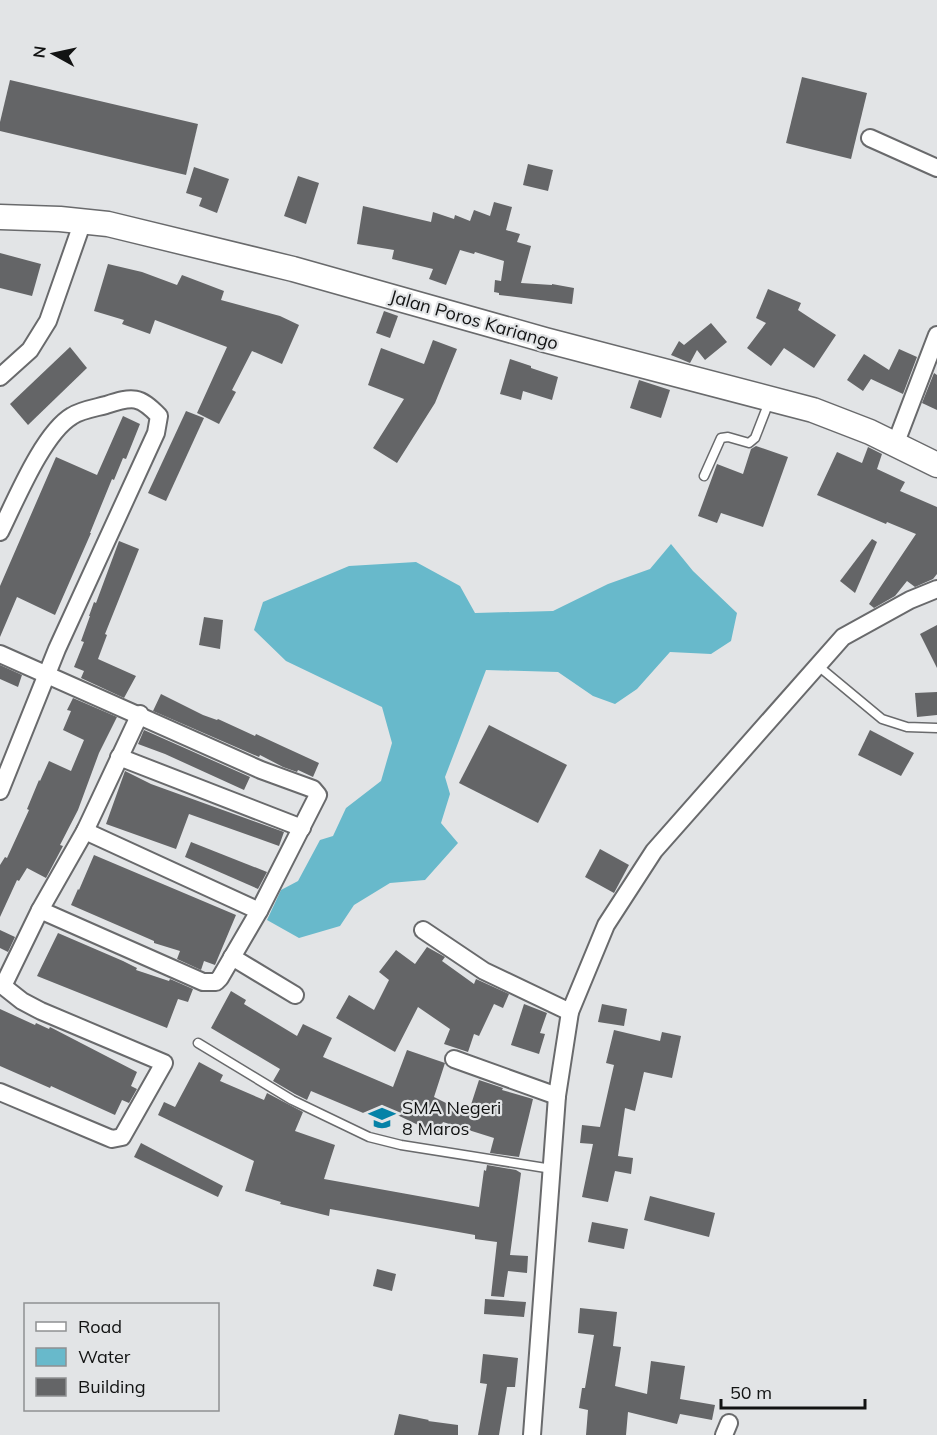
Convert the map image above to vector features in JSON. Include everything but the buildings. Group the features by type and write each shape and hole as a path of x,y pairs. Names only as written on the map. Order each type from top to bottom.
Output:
{"main road":[{"name":"Jalan Poros Kariango","path":"0,217 83,221 128,228 282,267 556,343 821,412 937,465"}],"street":[{"path":"870,138 937,168"},
{"path":"0,377 30,350 48,321 83,221"},
{"path":"896,445 937,335"},
{"path":"0,532 54,429 72,416 124,399 145,401 159,416 156,433 57,649 0,791"},
{"path":"532,1435 557,1096 570,1012 606,925 654,851 843,637 910,600 937,589"},
{"path":"0,654 140,714 261,770 313,789 318,795 259,911 216,982 203,982 40,910"},
{"path":"0,1092 107,1137 117,1139 122,1137 164,1063 41,1011 22,1001 2,985 40,910 85,831 140,714"},
{"path":"119,757 302,828"},
{"path":"85,831 259,911"},
{"path":"423,930 484,971 570,1012"},
{"path":"232,957 295,995"},
{"path":"454,1059 557,1096"}],"lane":[{"path":"704,476 721,438 728,437 749,443 756,438 770,398"},
{"path":"817,664 882,719 907,727 937,728"},
{"path":"198,1043 292,1100 369,1137 401,1145 552,1169"}],"water":[{"path":"671,544 693,571 737,613 731,641 711,654 670,652 637,689 615,704 593,696 558,672 486,670 445,777 450,794 441,823 458,843 425,880 390,883 354,905 340,926 299,938 267,920 281,890 298,881 320,840 333,836 346,808 381,781 392,743 382,707 286,661 254,630 263,602 349,566 416,562 460,586 475,613 553,611 608,584 650,569"}],"place":[{"name":"SMA Negeri 8 Maros","path":"382,1118"}]}
